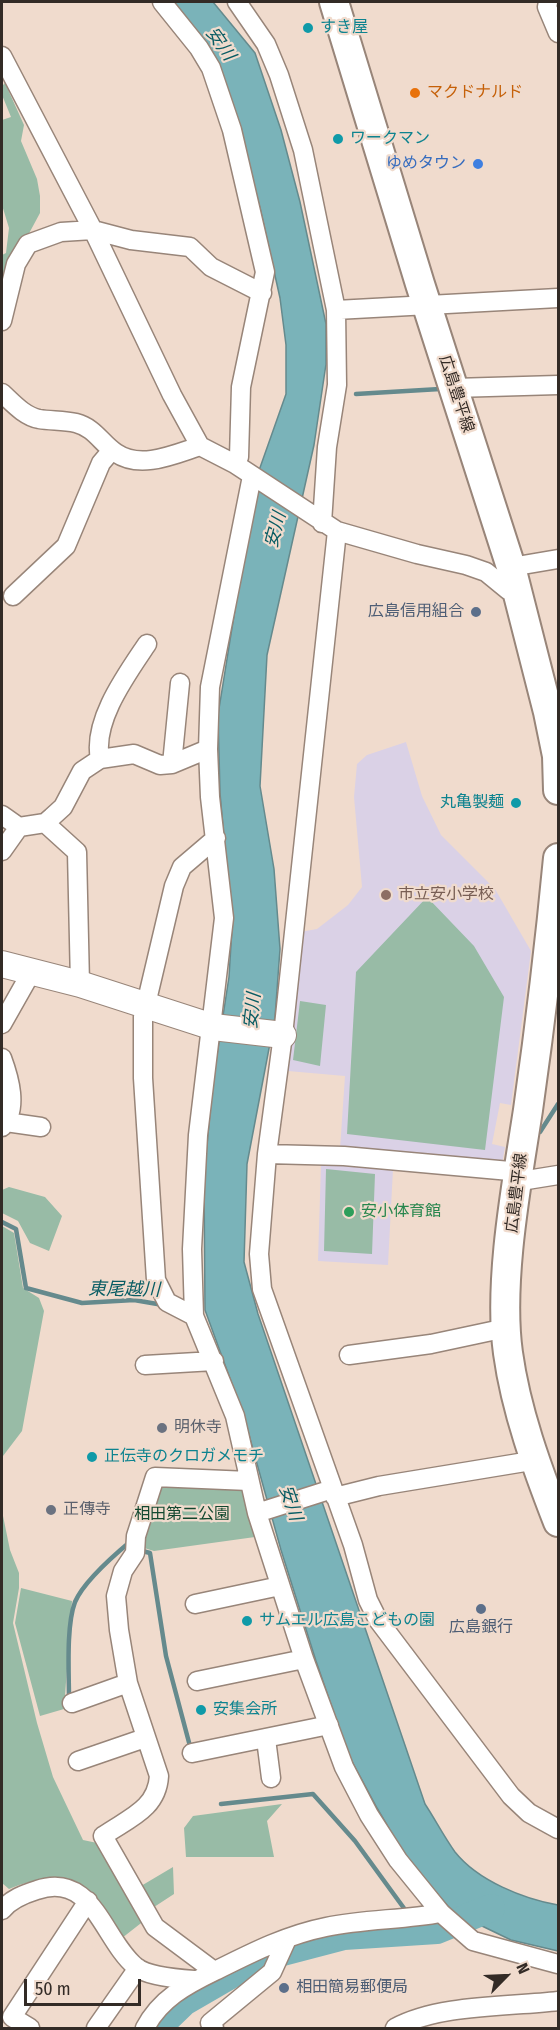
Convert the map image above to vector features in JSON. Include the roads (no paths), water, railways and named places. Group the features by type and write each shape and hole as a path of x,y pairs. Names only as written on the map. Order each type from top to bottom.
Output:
{"main road":[{"name":"広島豊平線","path":"334,2 514,580 558,756 558,790"},
{"name":"広島豊平線","path":"558,858 548,963 509,1255 506,1328 508,1353 532,1454 558,1522"}],"street":[{"path":"162,2 199,48 211,68 232,130 265,272 241,387 239,457 235,464"},
{"path":"237,2 266,44 279,75 303,150 336,310 337,385 327,447 323,522 267,1154 259,1254 262,1289 321,1454 338,1522 353,1545 368,1600 388,1635 511,1796 529,1813 558,1829"},
{"path":"548,2 547,7 558,33"},
{"path":"2,56 93,230 145,342 200,446 235,464 323,522 417,554 486,572 508,590 514,580 558,559"},
{"path":"2,321 16,264 28,244 60,232 93,230 131,240 190,247 211,267 261,293"},
{"path":"336,310 558,298"},
{"path":"454,388 558,386"},
{"path":"2,393 22,412 37,419 75,423 92,429 112,450 133,460 153,460 200,446"},
{"path":"13,597 66,546 101,463 112,450"},
{"path":"254,477 214,655 210,687 208,749 224,918 198,1146 192,1249 194,1316 235,1416 258,1513 304,1659 344,1767 369,1815 398,1860 441,1914 473,1941 558,1964"},
{"path":"100,759 97,748 114,695 147,644"},
{"path":"172,764 180,683"},
{"path":"2,815 19,827 45,823 63,807 82,771 100,759 134,754 160,765 172,764 208,749"},
{"path":"45,823 77,852 80,984"},
{"path":"2,851 19,827"},
{"path":"194,1316 167,1302 156,1280 142,1048 145,1007 174,886 182,867 216,837"},
{"path":"2,964 80,984 145,1007 213,1027 277,1035"},
{"path":"2,1024 32,971"},
{"path":"2,1058 9,1077 11,1092 4,1124 41,1127"},
{"path":"267,1154 344,1156 519,1173 527,1180 558,1175"},
{"path":"349,1355 430,1344 506,1328"},
{"path":"145,1365 214,1361"},
{"path":"258,1513 330,1494 525,1462"},
{"path":"214,1971 155,1928 103,1836 152,1802 158,1793 159,1776 128,1683 116,1596 123,1571 135,1553 136,1536 154,1477 249,1481"},
{"path":"195,1604 280,1586"},
{"path":"197,1681 304,1659"},
{"path":"72,1703 128,1683"},
{"path":"192,1753 329,1725"},
{"path":"78,1761 145,1738"},
{"path":"266,1739 271,1778"},
{"path":"2,1910 24,1894 42,1888 67,1887 82,1894 138,1968 172,1978 194,1980"},
{"path":"30,2028 12,2018 88,1901"},
{"path":"145,2028 163,2002 194,1980 260,1947 284,1948 346,1924 441,1914"},
{"path":"214,2028 210,2023 272,1972 284,1948"},
{"path":"96,2028 138,1968"},
{"path":"395,2028 406,2022 433,2022 455,2011 558,2001"}],"water":[{"name":"安川","path":"166,2 213,2 255,53 281,130 300,202 326,324 326,364 314,445 267,655 260,786 274,869 280,949 275,1017 247,1164 244,1262 258,1314 425,1804 455,1852 476,1872 502,1887 558,1905 558,1951 511,1940 453,1912 405,1856 377,1808 348,1754 281,1550 244,1417 205,1310 204,1176 213,1081 229,977 232,928 220,793 218,715 256,479 286,394 286,345 280,298 260,208 237,125"}],"waterway":[{"path":"356,394 440,389"},
{"path":"540,1132 558,1104"},
{"name":"東尾越川","path":"2,1222 16,1229 26,1288 82,1303 134,1300 163,1305"},
{"path":"69,1699 69,1636 75,1602 92,1577 131,1541"},
{"path":"139,1550 150,1553 166,1656 191,1750"},
{"path":"221,1804 313,1794 355,1841 406,1911"},
{"path":"157,2028 184,2002 260,1958 344,1936 437,1930 491,1908"}],"place":[{"name":"すき屋","path":"308,28"},
{"name":"マクドナルド","path":"415,93"},
{"name":"ワークマン","path":"338,139"},
{"name":"ゆめタウン","path":"478,164"},
{"name":"広島信用組合","path":"476,612"},
{"name":"丸亀製麺","path":"516,803"},
{"name":"市立安小学校","path":"386,895"},
{"name":"安小体育館","path":"349,1212"},
{"name":"明休寺","path":"162,1428"},
{"name":"正伝寺のクロガメモチ","path":"92,1457"},
{"name":"正傳寺","path":"51,1510"},
{"name":"広島銀行","path":"481,1609"},
{"name":"サムエル広島こどもの園","path":"247,1621"},
{"name":"安集会所","path":"201,1710"},
{"name":"相田簡易郵便局","path":"284,1988"}],"park label":[{"name":"相田第二公園","path":"182,1515"}]}
